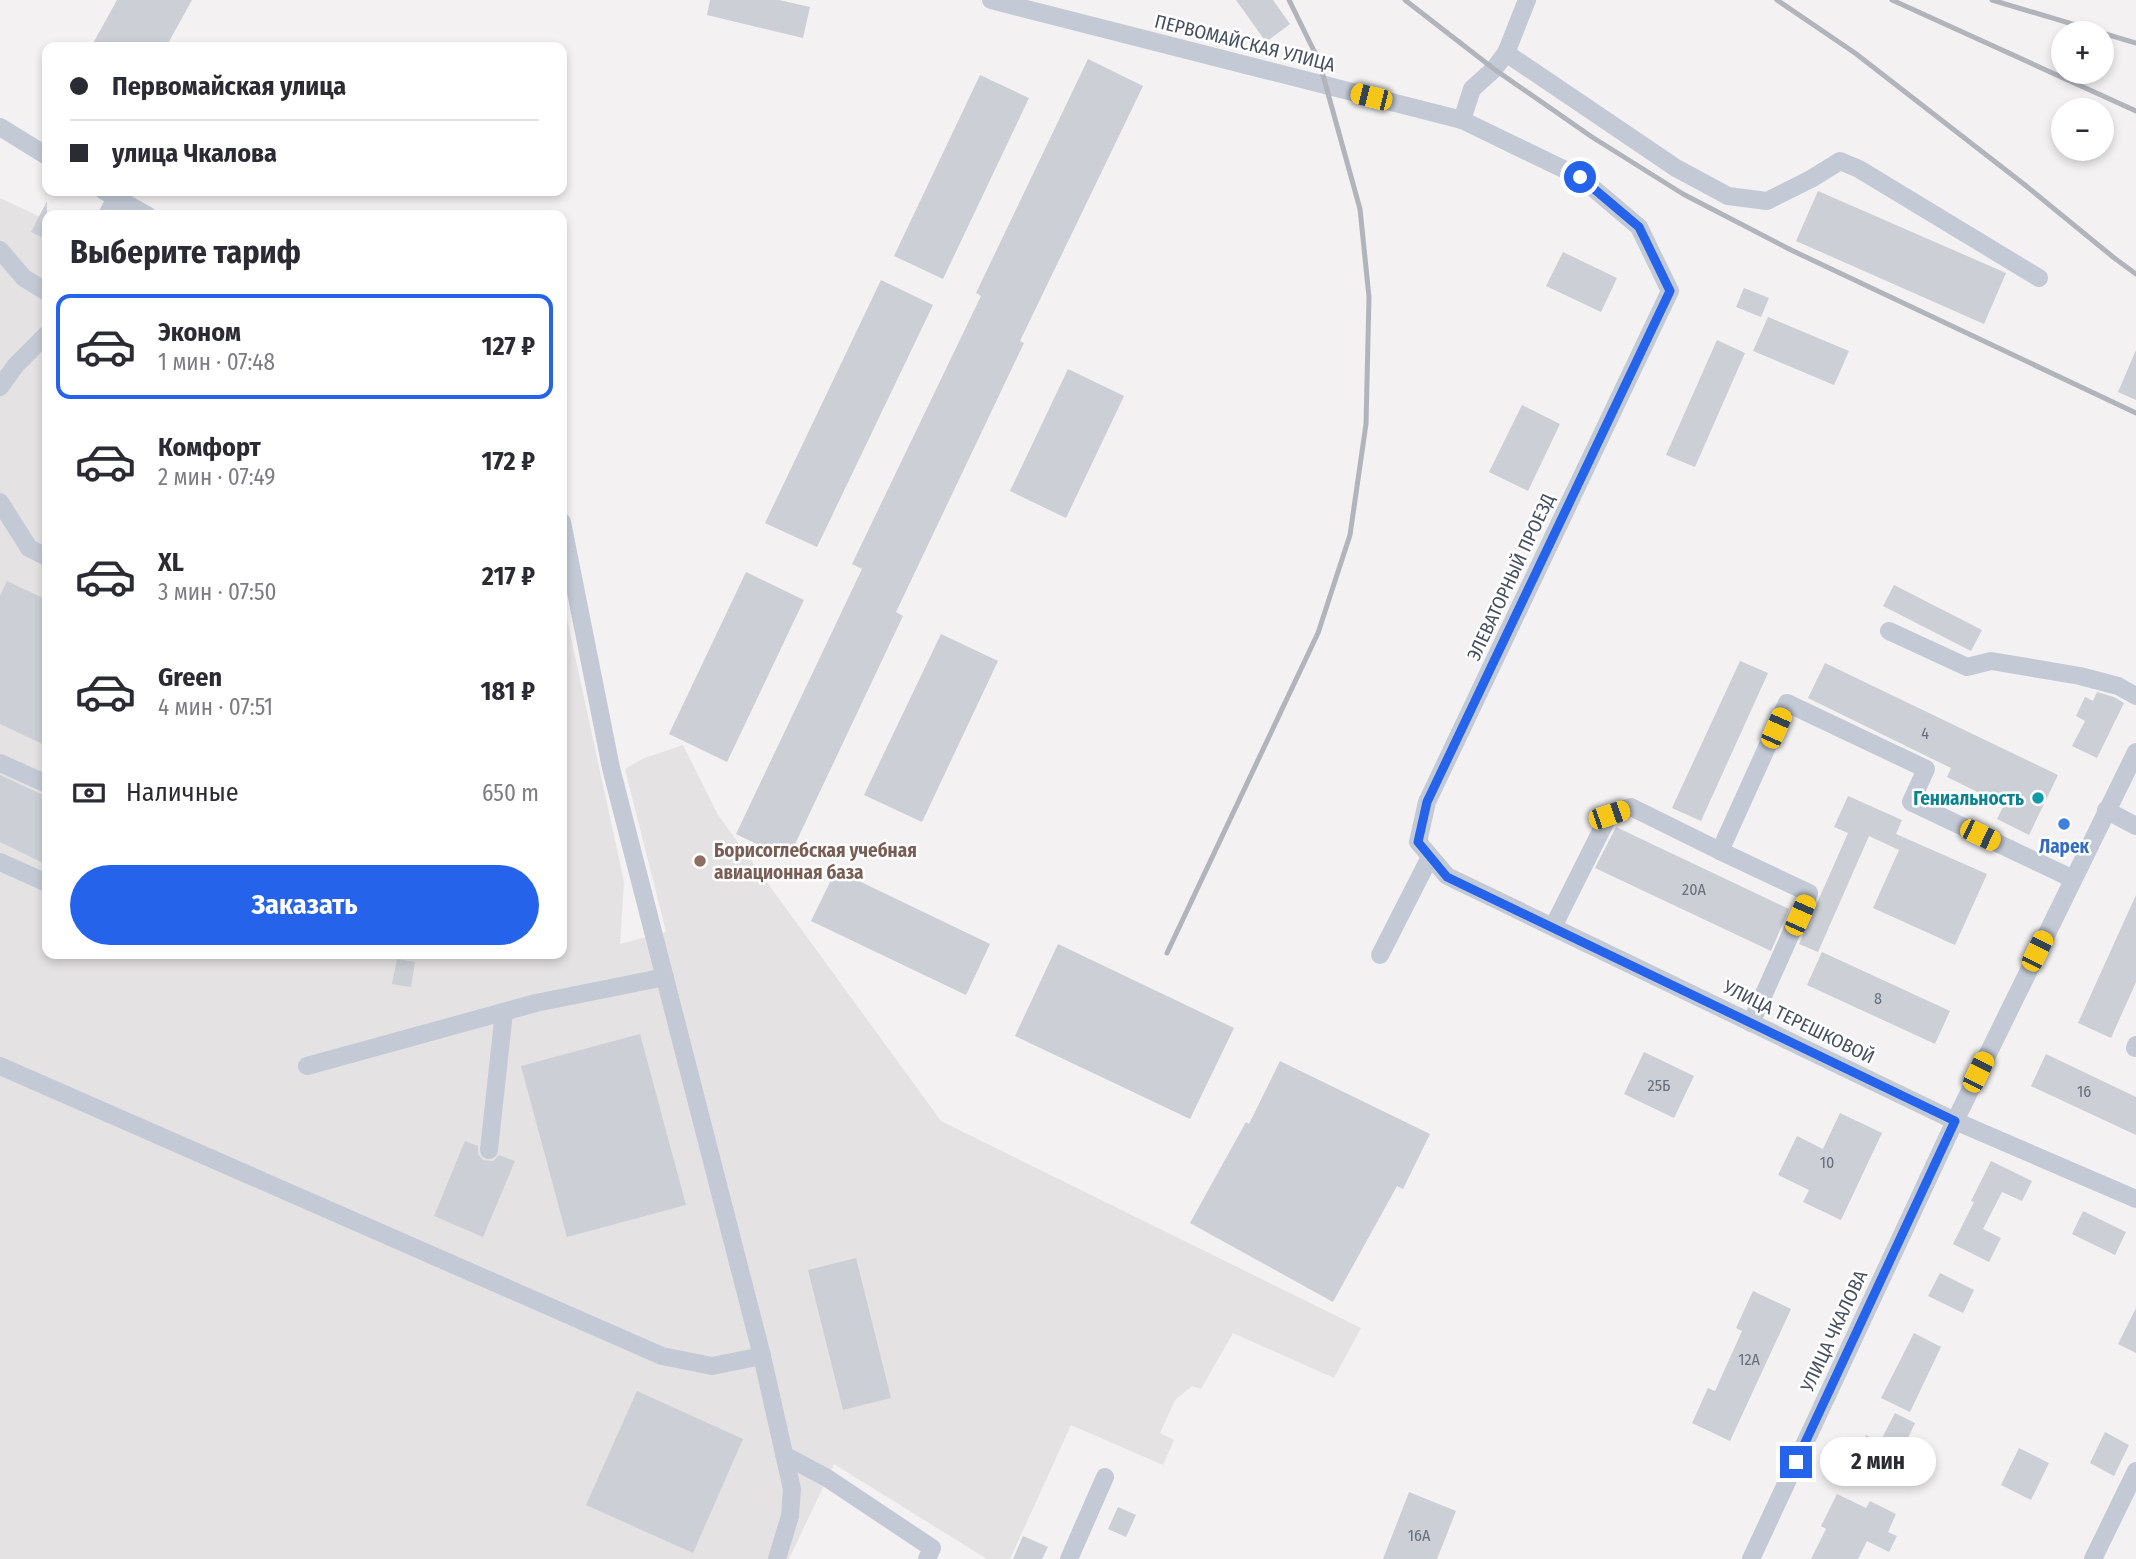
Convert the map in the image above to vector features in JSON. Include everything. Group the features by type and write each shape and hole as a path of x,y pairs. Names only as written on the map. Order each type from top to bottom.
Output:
{"street":[{"name":"ПЕРВОМАЙСКАЯ УЛИЦА","path":"991,0 1462,120 1580,177 1639,227 1670,291"},
{"path":"1462,120 1472,89 1494,69 1506,52 1527,0"},
{"path":"1506,52 1676,167 1728,196 1767,201 1840,161 1859,169 2039,278"},
{"path":"0,127 42,153"},
{"path":"114,196 138,210"},
{"path":"0,250 24,278 42,289"},
{"name":"ЭЛЕВАТОРНЫЙ ПРОЕЗД","path":"1447,877 1418,842 1427,802 1670,291"},
{"path":"0,387 16,365 42,339"},
{"path":"0,502 29,548 42,554"},
{"path":"567,547 611,768 762,1356 792,1489 790,1516 778,1559"},
{"path":"1889,631 1967,667 1991,661 2081,676 2118,686 2136,696"},
{"path":"1720,851 1787,703 1926,769 1911,802 2073,879"},
{"name":"УЛИЦА ЧКАЛОВА","path":"1751,1559 1955,1121 2136,752"},
{"path":"0,763 42,782"},
{"path":"1553,927 1609,815 1631,807 1809,893 1751,1023"},
{"path":"2106,810 2136,826"},
{"path":"1381,955 1430,857"},
{"path":"0,862 42,881"},
{"name":"УЛИЦА ТЕРЕШКОВОЙ","path":"1447,877 1955,1121 2136,1199"},
{"path":"307,1066 536,1003 665,977"},
{"path":"489,1150 504,1012"},
{"path":"0,1066 662,1356 712,1366 762,1356"},
{"path":"784,1455 837,1485 935,1556"},
{"path":"2093,1559 2136,1471"},
{"path":"1069,1559 1105,1477"}],"shaded area":[{"name":"Борисоглебская учебная авиационная база","path":"0,198 42,218 42,959 567,959 567,619 624,882 620,944 666,932 625,769 642,759 683,745 718,815 941,1121 1361,1328 1334,1378 1233,1333 1201,1389 1192,1386 1175,1400 1160,1433 1174,1440 1163,1465 1071,1425 1010,1559 987,1559 834,1464 789,1559 0,1559"}],"building":[{"path":"117,0 192,0 169,42 94,42"},
{"path":"710,0 779,0 810,7 803,38 707,15"},
{"path":"1236,0 1273,0 1290,24 1266,42"},
{"path":"1088,59 1143,86 1020,341 1024,343 896,612 903,616 788,859 736,834 862,569 852,564 981,296 976,293"},
{"path":"980,75 1029,98 943,279 894,256"},
{"path":"1818,191 2006,273 1984,324 1796,241"},
{"path":"42,211 42,238 31,232"},
{"path":"1563,252 1617,278 1601,312 1546,286"},
{"path":"881,280 933,305 817,547 765,523"},
{"path":"1744,288 1769,298 1761,317 1736,307"},
{"path":"1768,317 1849,351 1834,385 1753,351"},
{"path":"1717,340 1745,353 1695,467 1666,455"},
{"path":"2136,350 2136,400 2118,392"},
{"path":"1068,369 1124,396 1066,518 1010,491"},
{"path":"1522,405 1560,424 1528,491 1489,472"},
{"path":"746,572 804,600 727,762 669,734"},
{"path":"7,581 42,598 42,744 0,724 0,596"},
{"path":"1894,585 1982,630 1971,651 1883,606"},
{"path":"941,634 998,661 922,822 864,795"},
{"path":"1740,661 1768,673 1701,821 1672,808"},
{"path":"1825,663 2058,775 2029,835 1997,819 2004,805 1947,777 1951,768 1808,698"},
{"path":"2097,692 2124,703 2097,758 2072,746 2085,721 2076,716 2085,697 2093,701"},
{"path":"0,775 42,795 42,863 0,842"},
{"path":"1848,796 1902,820 1896,834 1987,874 1955,945 1873,908 1899,850 1869,836 1818,952 1799,944 1848,833 1834,827"},
{"path":"1616,827 1789,909 1771,951 1595,868"},
{"path":"836,870 990,944 966,995 811,921"},
{"path":"2136,895 2136,982 2111,1038 2078,1023"},
{"path":"1058,944 1234,1028 1190,1119 1015,1036"},
{"path":"1822,952 1950,1011 1935,1044 1807,985"},
{"path":"397,959 415,962 411,987 392,984"},
{"path":"640,1034 686,1205 567,1237 521,1066"},
{"path":"1644,1052 1694,1076 1674,1118 1624,1094"},
{"path":"2046,1054 2136,1097 2136,1135 2031,1086"},
{"path":"1280,1061 1430,1134 1403,1189 1397,1186 1333,1302 1190,1223 1246,1122 1249,1124"},
{"path":"1840,1113 1882,1133 1841,1220 1803,1202 1809,1190 1778,1175 1797,1136 1823,1149"},
{"path":"465,1141 478,1146 478,1154 483,1160 493,1161 499,1155 515,1161 483,1237 434,1216"},
{"path":"1991,1161 2032,1181 2022,1201 2002,1192 1983,1229 2001,1238 1989,1262 1953,1244"},
{"path":"2083,1211 2126,1232 2115,1255 2072,1234"},
{"path":"856,1258 891,1398 843,1410 808,1270"},
{"path":"1940,1273 1974,1290 1963,1313 1928,1296"},
{"path":"1753,1291 1791,1309 1730,1441 1692,1423 1708,1388 1715,1391 1742,1331 1736,1328"},
{"path":"2136,1308 2136,1353 2118,1344"},
{"path":"1914,1333 1941,1347 1910,1412 1881,1398"},
{"path":"637,1391 743,1439 693,1553 586,1505"},
{"path":"1895,1413 1915,1423 1908,1438 1905,1437 1888,1473 1855,1457 1866,1435 1880,1442"},
{"path":"2105,1432 2129,1445 2114,1476 2090,1463"},
{"path":"2019,1448 2049,1463 2031,1500 2001,1485"},
{"path":"1409,1492 1456,1511 1437,1559 1383,1559"},
{"path":"1837,1494 1866,1508 1870,1501 1896,1514 1888,1532 1897,1536 1889,1552 1867,1541 1858,1559 1811,1559 1826,1529 1821,1526"},
{"path":"1118,1507 1136,1515 1126,1537 1108,1529"},
{"path":"1023,1536 1048,1547 1042,1559 1013,1559"}],"railway":[{"path":"1167,953 1318,633 1350,535 1366,424 1369,297 1360,209 1319,61 1289,0"},
{"path":"1405,0 1494,69 1592,137 1683,194 1791,250 2136,413"},
{"path":"1777,0 1855,53 2136,274"},
{"path":"1892,0 2136,111"},
{"path":"1992,0 2136,43"}],"place":[{"name":"Гениальность","path":"2038,798"},
{"name":"Ларек","path":"2064,824"},
{"name":"Борисоглебская учебная авиационная база","path":"700,861"}],"route":[{"path":"1580,177 1639,227 1670,291 1427,802 1418,842 1447,877 1955,1121 1796,1462"}]}
